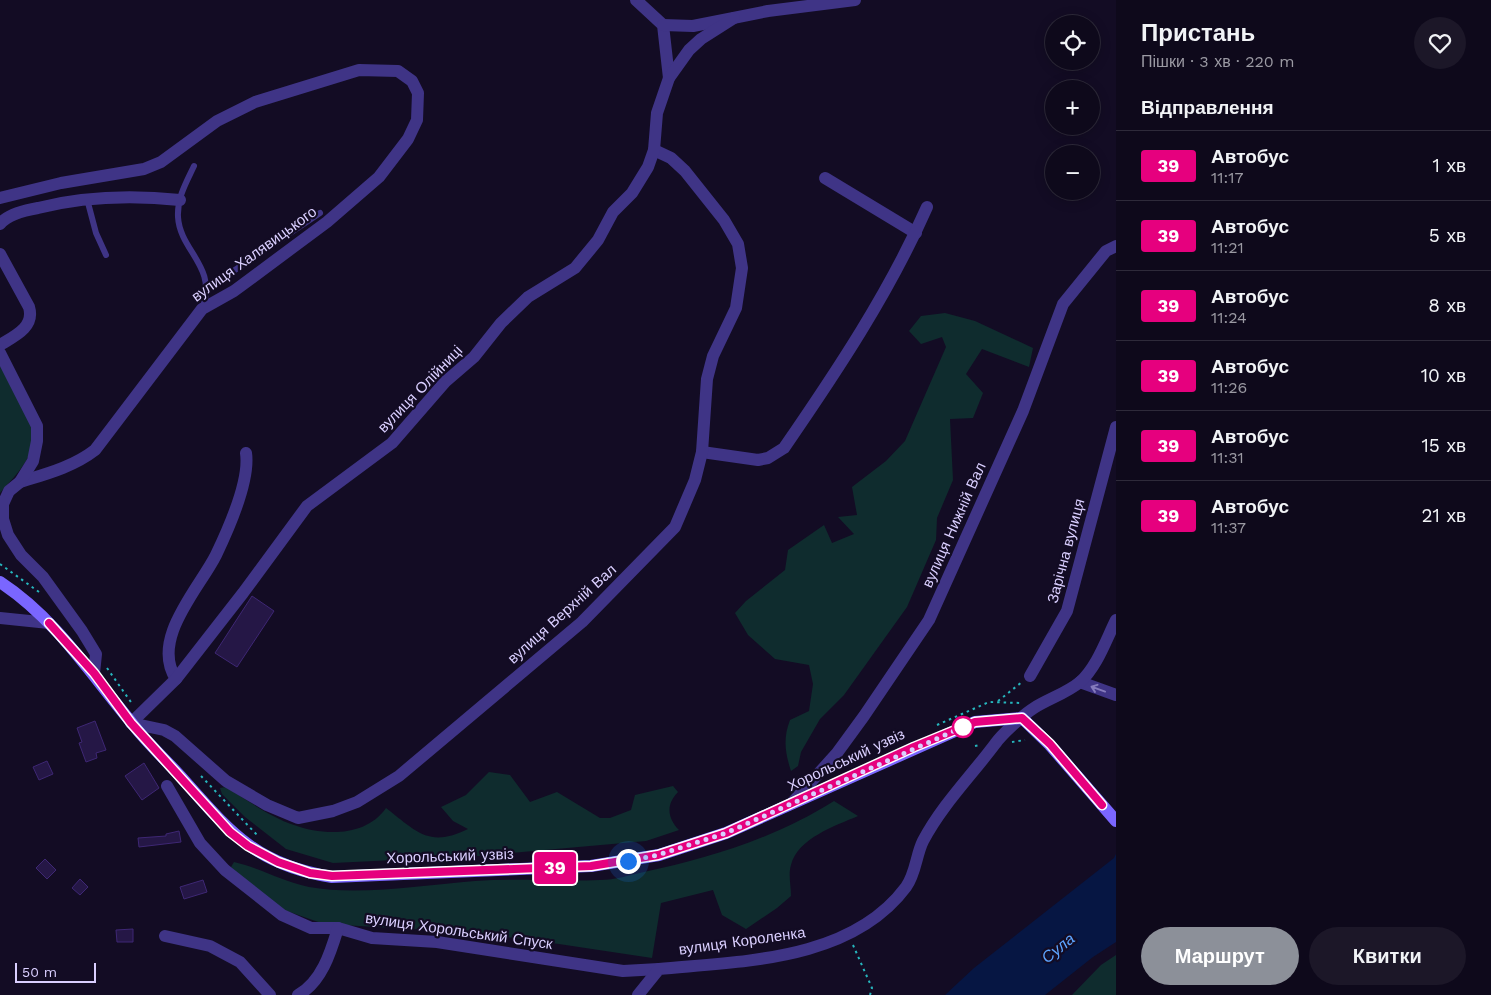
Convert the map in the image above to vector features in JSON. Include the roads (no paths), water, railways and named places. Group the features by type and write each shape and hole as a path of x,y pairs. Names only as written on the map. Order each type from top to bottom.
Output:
{"main road":[{"name":"Хорольський узвіз","path":"0,582 49,623 135,719 230,832 248,846 288,867 332,876 591,866 658,855 726,833 975,722 1022,718"},
{"path":"1022,718 1050,744 1116,821"}],"street":[{"path":"636,0 663,26 669,78"},
{"path":"663,26 693,26 855,0"},
{"path":"669,78 689,50 701,39 734,18"},
{"name":"вулиця Халявицького","path":"0,198 61,183 144,169 161,162 217,120 254,102 359,70 398,71 412,81 418,93 417,120 408,139 379,177 327,222 234,291 202,309 95,450 85,458 64,467 20,482"},
{"name":"вулиця Олійниці","path":"135,719 176,679 307,506 392,443 445,382 474,357 501,323 528,297 575,268 598,240 614,212 632,193 648,167 654,150 657,113 669,78"},
{"name":"вулиця Верхній Вал","path":"135,719 175,736 226,781 267,805 298,818 325,814 357,802 398,776 582,622 638,567 675,527 695,480 702,452 707,379 713,356 736,308 742,268 738,244 724,220 685,171 671,158 654,150"},
{"path":"825,178 916,233"},
{"path":"0,224 3,220 23,211 87,199 147,197 180,200"},
{"path":"702,452 742,460 758,460 768,458 784,448 861,334 916,233 927,207"},
{"name":"вулиця Нижній Вал","path":"792,803 826,765 864,716 929,620 1024,411 1063,304 1106,252 1116,246"},
{"path":"0,254 31,314 29,323 20,333 0,345"},
{"path":"0,353 37,426 38,441 33,461 20,482 9,490 3,504 2,519 8,535 21,555 42,577 72,614 96,654 94,673"},
{"name":"Зарічна вулиця","path":"1030,676 1067,611 1116,427"},
{"path":"176,679 172,673 169,650 178,617 216,555 246,480 248,466 246,453"},
{"path":"0,618 49,623"},
{"path":"1116,620 1093,664 1080,682 1116,695"},
{"name":"вулиця Короленка","path":"660,969 740,961 812,948 847,934 894,901 908,884 922,842 957,790 995,744 1032,709 1080,682"},
{"name":"вулиця Хорольський Спуск","path":"167,786 200,843 240,884 282,915 311,928 338,928 372,938 437,942 623,971 660,969"},
{"path":"298,995 312,982 329,958 338,928"},
{"path":"165,936 210,946 240,962 270,995"},
{"path":"638,995 660,969"}],"lane":[{"path":"194,166 181,193 178,219 208,288 202,309"},
{"path":"87,199 96,232 106,254"},
{"path":"208,288 320,213"}],"water":[{"name":"Сула","path":"1116,854 1116,942 1093,957 1045,995 945,995 974,968 1114,858"}]}
